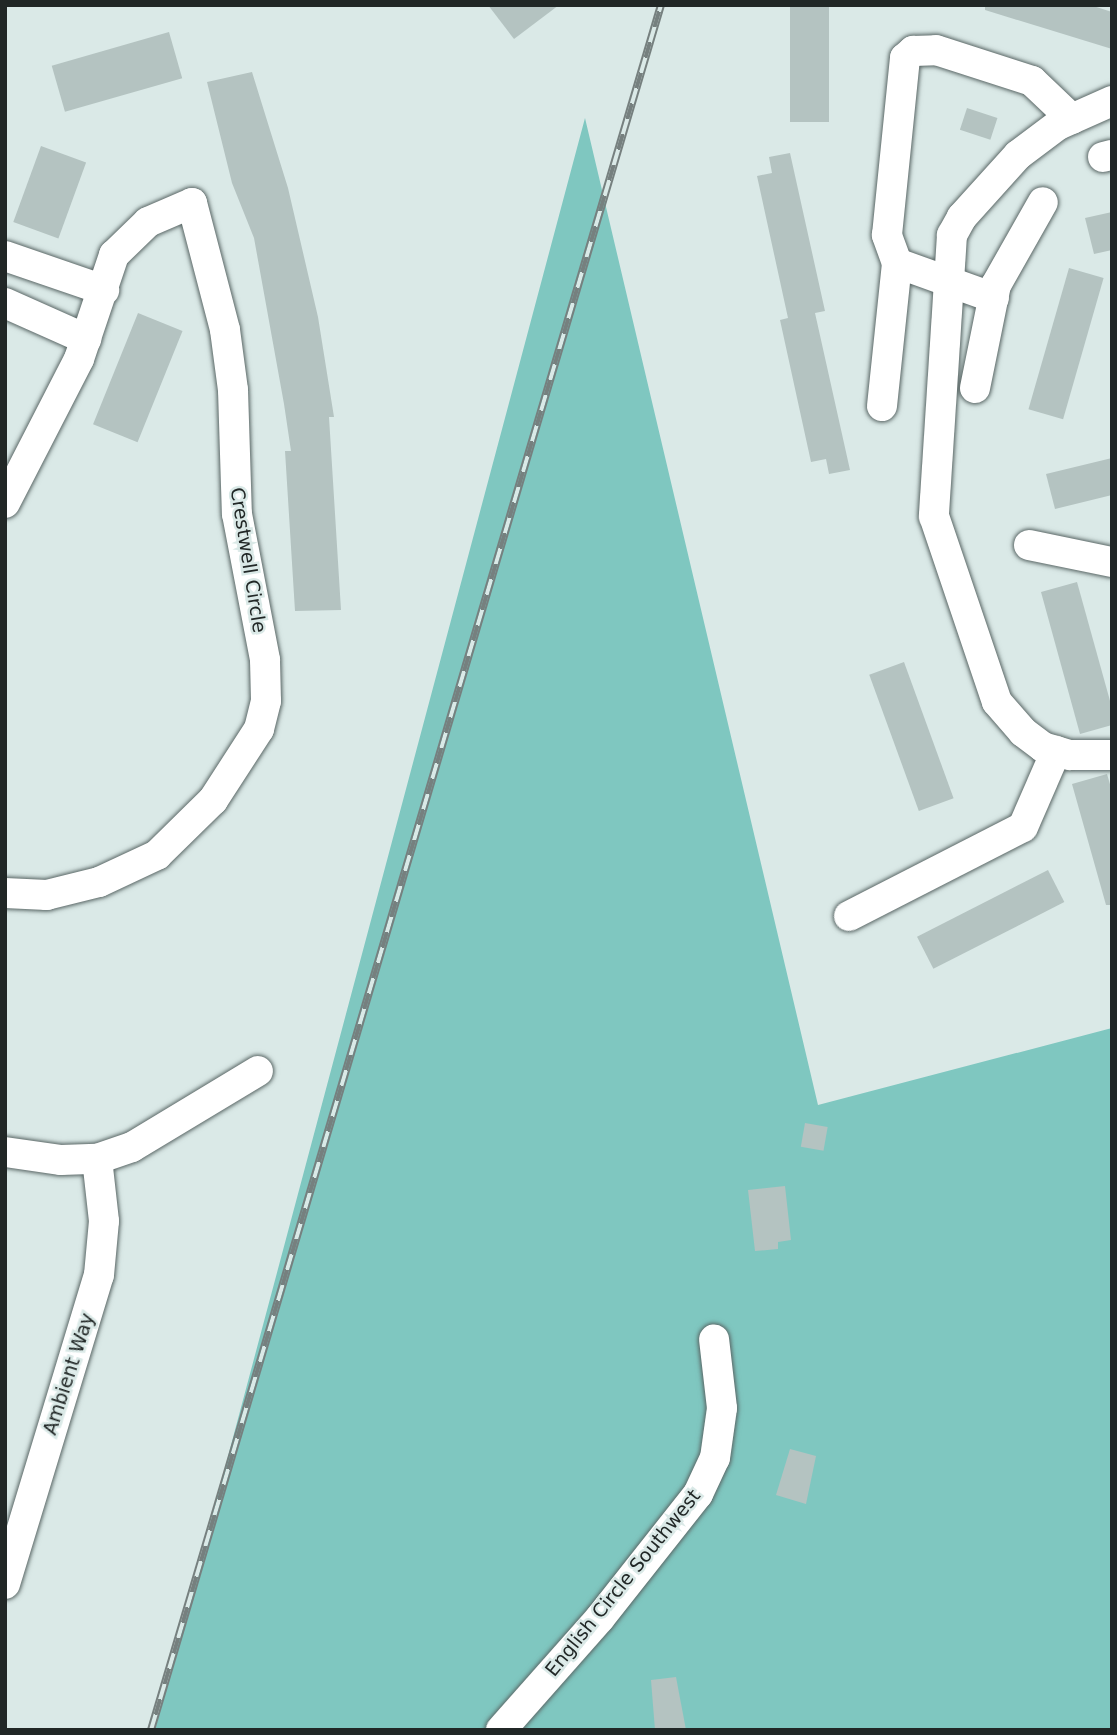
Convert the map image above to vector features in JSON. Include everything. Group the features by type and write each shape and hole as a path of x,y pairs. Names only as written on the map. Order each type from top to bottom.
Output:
{"street":[{"path":"881,406 897,263 887,235 905,58 913,51 936,50 1032,81 1072,119"},
{"path":"1112,101 1072,119 1018,155 962,217 952,235 934,516 997,702 1023,732 1056,751 1112,754"},
{"path":"975,388 993,298 1019,239 1043,202"},
{"name":"Crestwell Circle","path":"5,503 86,339 114,255 148,222 192,203 225,330 236,443 237,514 265,660 266,701 259,729 213,800 158,855 99,882 47,895 5,893"},
{"path":"5,256 104,290"},
{"path":"897,263 993,298"},
{"path":"5,303 86,339"},
{"path":"1029,545 1112,562"},
{"path":"849,916 1023,827 1056,751"},
{"path":"5,1152 97,1160 132,1147 258,1071"},
{"name":"Ambient Way","path":"5,1584 100,1275 104,1221 97,1160"},
{"name":"English Circle Southwest","path":"501,1730 600,1618 698,1494 715,1458 722,1408 714,1339"}],"shaded area":[{"path":"585,118 818,1105 1112,1028 1112,1730 155,1730"}],"building":[{"path":"488,5 559,5 514,39"},
{"path":"790,5 829,5 829,122 790,122"},
{"path":"985,5 1090,5 1112,12 1112,49 985,10"},
{"path":"169,32 182,78 65,112 52,66"},
{"path":"252,72 288,188 318,317 334,417 329,417 341,610 295,611 285,451 291,451 284,404 254,238 232,183 207,82"},
{"path":"967,108 997,118 990,140 960,130"},
{"path":"41,146 86,162 58,239 13,222"},
{"path":"790,153 825,311 815,313 850,470 829,474 826,459 811,462 780,320 788,318 757,176 772,173 769,157"},
{"path":"1112,212 1112,250 1094,254 1085,218"},
{"path":"1069,268 1104,278 1063,419 1028,409"},
{"path":"138,313 183,331 138,442 93,424"},
{"path":"1112,458 1112,495 1055,509 1046,474"},
{"path":"1077,582 1112,708 1112,725 1080,734 1041,592"},
{"path":"904,662 954,798 919,811 869,675"},
{"path":"1107,774 1112,791 1112,905 1106,905 1072,784"},
{"path":"1048,870 1064,902 933,969 917,937"},
{"path":"805,1123 828,1127 823,1151 801,1147"},
{"path":"785,1186 791,1240 778,1242 778,1249 755,1251 748,1190"},
{"path":"790,1449 816,1456 806,1504 776,1495"},
{"path":"676,1677 686,1730 655,1730 651,1680"}],"railway":[{"path":"151,1730 661,5"}]}
